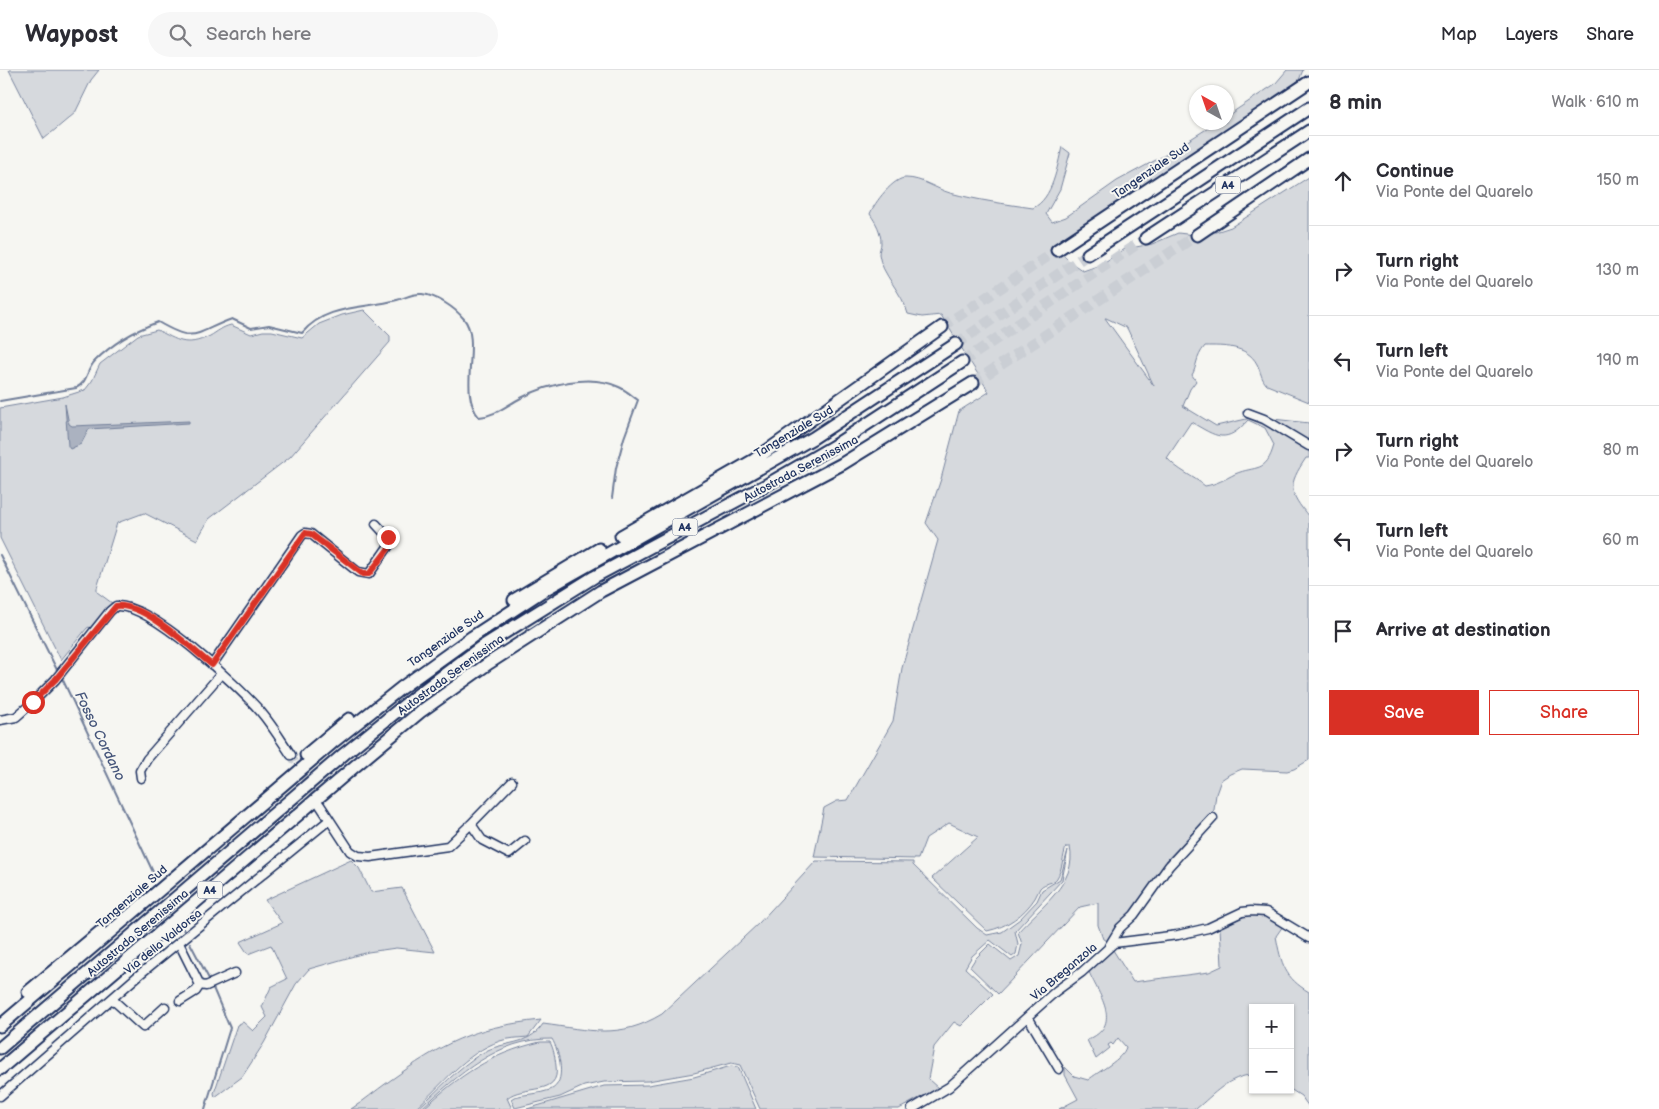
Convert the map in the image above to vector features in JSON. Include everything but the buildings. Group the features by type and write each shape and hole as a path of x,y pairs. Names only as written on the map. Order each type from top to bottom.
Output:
{"highway":[{"name":"Tangenziale Sud","path":"1057,250 1309,82"},
{"path":"1088,254 1309,108"},
{"name":"A4","path":"1146,238 1309,131"},
{"name":"A4","path":"1197,235 1309,159"},
{"name":"Tangenziale Sud","path":"0,1016 327,737 396,682 468,630 540,583 754,460 942,326"},
{"name":"Tangenziale Sud","path":"0,1026 332,743 401,688 472,637 544,590 813,438 956,344"},
{"name":"Autostrada Serenissima","path":"0,1048 352,748 412,699 480,648 594,576 768,484 832,447 962,362"},
{"name":"Autostrada Serenissima","path":"0,1069 420,712 489,663 601,590 842,464 973,384"}],"street":[{"path":"1248,413 1264,419 1309,446"},
{"path":"212,665 302,535 305,533 311,534 358,572 369,574 390,544 388,537 376,524"},
{"path":"0,720 16,717 55,680 110,611 116,606 123,606 160,624 240,689 286,744 291,755"},
{"path":"141,778 140,771 147,759 221,674"},
{"path":"320,805 328,821 350,851 358,856 370,857 448,846 512,782"},
{"path":"1109,946 1120,928 1134,915 1169,866 1213,818"},
{"name":"Via della Valdorsa","path":"0,1096 112,999 328,821"},
{"path":"471,824 482,840 509,854 525,841"},
{"name":"Via Breganzola","path":"912,1109 949,1087 1056,991 1082,972 1114,943 1178,935 1208,928 1242,912 1251,911 1266,912 1309,938"},
{"path":"180,944 200,985"},
{"path":"200,985 206,986 235,973"},
{"path":"180,1001 196,991 200,985"},
{"path":"112,999 143,1028 165,1007"},
{"path":"1028,1017 1059,1069"}],"shaded area":[{"path":"9,70 99,70 91,80 75,113 44,139"},
{"path":"1287,70 1303,70 1299,80 1234,125 1234,111 1275,84"},
{"path":"1205,130 1227,130 1054,245 1069,261 1083,271 1100,265 1125,249 1152,244 1178,233 1203,236 1231,227 1309,177 1309,402 1267,385 1262,378 1257,364 1247,353 1234,348 1205,346 1199,354 1192,375 1196,381 1190,389 1183,406 1216,426 1255,417 1309,423 1309,458 1306,458 1300,468 1293,482 1293,489 1297,501 1309,517 1309,760 1287,771 1242,769 1221,780 1216,794 1214,810 1166,861 1169,866 1110,943 1103,939 1098,925 1098,903 1080,907 998,994 970,967 990,944 1011,961 1019,956 1022,944 1018,932 1046,904 1063,883 1071,860 1070,847 1066,847 1057,878 1040,888 1031,904 1020,915 1001,927 987,931 932,878 978,837 949,823 926,838 918,859 814,857 824,808 837,801 848,800 893,721 902,668 938,540 926,523 941,479 959,411 989,392 941,315 922,317 908,314 902,299 884,269 879,254 880,235 870,214 890,186 906,178 912,178 960,195 1033,208 1040,203 1050,190 1062,147 1070,153 1060,189 1046,214 1052,222 1066,217 1117,181 1167,154","holes":["1105,318 1127,328 1154,386","1248,420 1265,428 1274,445 1264,465 1242,471 1217,483 1205,486 1175,466 1167,458 1191,422 1208,432 1221,436 1233,433"]},
{"path":"364,310 390,336 390,342 290,457 209,519 197,540 144,513 117,523 97,588 97,592 116,606 95,631 89,627 87,628 61,660 0,538 0,408 63,397 85,390 92,381 100,364 138,335 157,330 182,341 194,342 231,325 251,334 272,331 302,338 319,324 342,315"},
{"path":"65,404 69,424 72,426 189,421 189,423 89,429 81,444 70,449 68,446"},
{"path":"1068,850 1062,880 1015,931 1018,944 1016,954 1012,957 990,940 972,956 965,968 993,994 961,1026 954,1022 934,1047 928,1079 938,1088 899,1109 760,1109 740,1065 731,1063 694,1073 648,1081 604,1082 584,1086 560,1097 515,1108 511,1099 514,1097 550,1090 559,1081 559,1059 552,1039 532,1040 497,1052 464,1072 421,1109 417,1109 456,1072 473,1059 490,1049 523,1040 537,1031 543,1024 590,1030 618,1030 646,1022 662,1014 759,923 816,861 913,862 913,865 977,928 987,935 1002,932 1020,919 1037,901 1042,890 1060,879"},
{"path":"351,860 359,868 371,892 402,888 435,952 396,948 368,952 309,969 296,984 264,1043 242,1077 215,1097 214,1093 237,1025 243,1022 253,1031 267,1017 262,1007 271,987 287,979 271,945 248,954 240,942 282,923 265,900"},
{"path":"1252,913 1273,918 1283,926 1276,936 1282,962 1289,976 1309,992 1309,1107 1301,1096 1294,1092 1294,1004 1249,1004 1249,1076 1229,1082 1196,1109 1059,1109 1078,1099 1065,1075 1065,1067 1074,1076 1088,1080 1116,1060 1126,1047 1118,1038 1113,1045 1111,1043 1108,1045 1110,1048 1096,1059 1087,1040 1098,1034 1104,1027 1106,1010 1089,972 1113,950 1133,982 1209,972 1222,966 1220,927"},
{"path":"541,1020 528,1037 503,1040 487,1046 476,1053 454,1070 415,1109 351,1109 425,1057 459,1039 496,1027"},
{"path":"540,1042 550,1042 555,1057 556,1076 553,1082 547,1086 522,1091 507,1098 512,1109 423,1109 450,1086 477,1067 506,1053"},
{"path":"731,1066 738,1067 756,1109 527,1109 604,1086 648,1085 694,1077"}],"waterway":[{"path":"0,401 76,388 83,382 95,361 109,349 133,333 158,322 189,335 203,332 232,319 251,328 269,325 302,333 322,317 334,312 422,294 433,297 450,306 464,319 469,329 471,340 470,394 473,407 479,417 496,412 544,388 569,382 595,381 608,383 622,388 638,400 624,438 616,468 612,498"},
{"name":"Fosso Cordano","path":"0,555 58,672"},
{"name":"Fosso Cordano","path":"61,676 153,872"},
{"name":"Fosso Cordano","path":"181,925 185,933"},
{"name":"Fosso Cordano","path":"190,943 209,979"},
{"name":"Fosso Cordano","path":"205,1109 230,1028 213,988"}],"tunnel":[{"path":"973,383 1197,235"},
{"path":"962,362 1146,238"},
{"path":"942,327 1057,250"},
{"path":"956,344 1088,254"},
{"path":"291,755 319,803"}],"route":[{"path":"33,702 55,680 116,606 127,606 160,624 212,665 302,535 308,532 363,574 369,574 389,548 390,541 388,537"}]}
